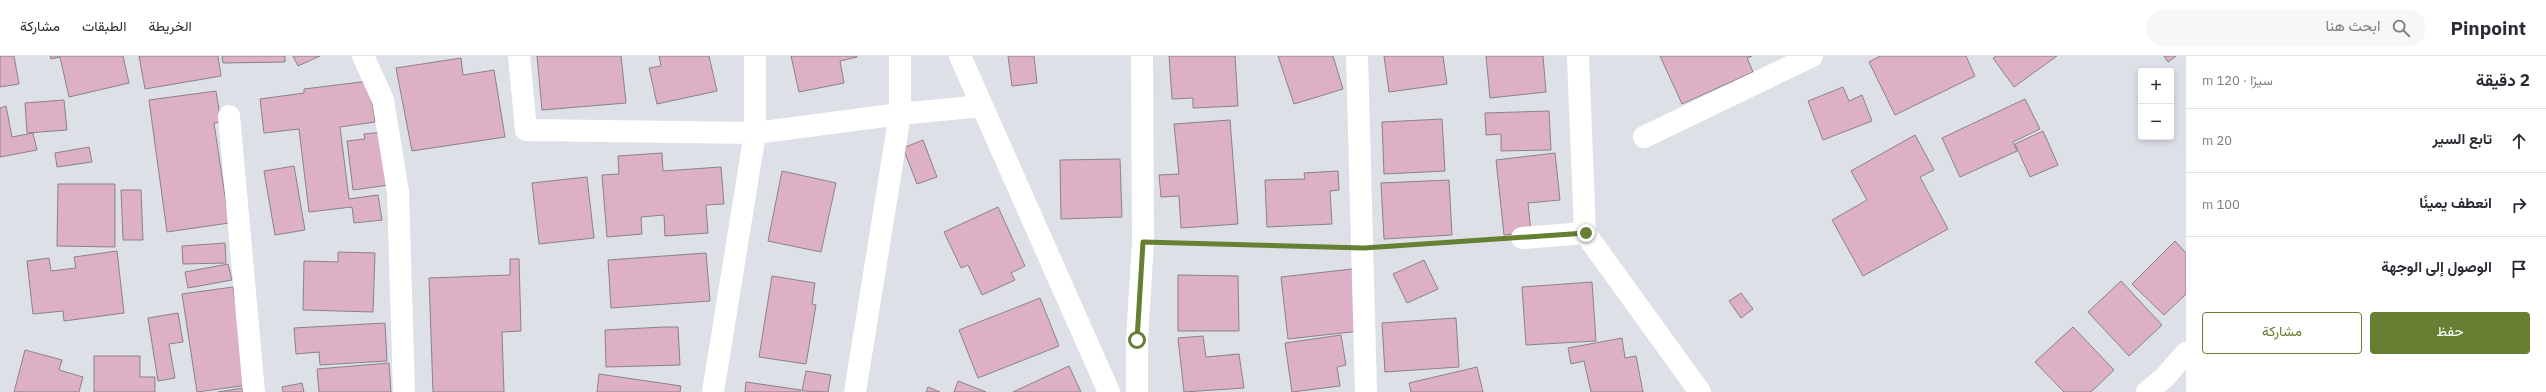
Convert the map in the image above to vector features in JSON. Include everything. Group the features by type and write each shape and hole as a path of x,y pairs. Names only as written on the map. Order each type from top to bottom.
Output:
{"street":[{"path":"363,56 383,100 398,192 404,392"},
{"path":"519,56 526,130 755,133 900,114 981,106"},
{"path":"713,392 755,133 755,56"},
{"path":"855,392 900,114 900,56"},
{"path":"960,56 1109,392"},
{"path":"1138,392 1137,340 1143,242 1142,56"},
{"path":"1357,56 1364,248 1366,392"},
{"path":"1578,56 1586,233 1700,392"},
{"path":"1644,137 1812,56"},
{"path":"229,116 254,392"},
{"path":"1522,238 1586,233"},
{"path":"2147,392 2164,378 2186,353"}],"path":[{"path":"1143,242 1364,248 1522,238"}],"building":[{"path":"0,56 14,56 19,84 0,87"},
{"path":"50,56 123,56 129,83 69,97 60,57 51,59"},
{"path":"139,56 218,56 221,76 145,89"},
{"path":"222,56 285,56 285,62 223,63"},
{"path":"293,56 320,56 298,66"},
{"path":"537,56 621,56 626,103 542,110"},
{"path":"659,56 709,56 717,91 657,104 649,68 661,66"},
{"path":"791,56 857,57 840,61 844,83 799,92"},
{"path":"1008,56 1034,56 1037,83 1012,86"},
{"path":"1169,56 1235,56 1238,106 1193,108 1193,98 1172,99"},
{"path":"1278,56 1333,56 1343,89 1294,104"},
{"path":"1384,56 1443,56 1447,84 1389,92"},
{"path":"1486,56 1543,56 1546,92 1490,98"},
{"path":"1660,56 1752,56 1747,58 1753,72 1682,104"},
{"path":"1880,56 1966,56 1975,76 1895,115 1869,62"},
{"path":"1996,56 2057,56 2014,87 1993,58"},
{"path":"2164,56 2176,56 2168,62"},
{"path":"461,58 463,75 494,70 505,137 412,151 396,68"},
{"path":"369,81 375,122 340,127 349,199 378,195 382,220 354,223 352,207 309,212 299,129 264,133 260,99 304,93 304,89"},
{"path":"1843,87 1849,101 1862,95 1872,121 1823,140 1808,101"},
{"path":"216,91 221,122 214,123 229,223 167,232 149,100"},
{"path":"2025,99 2040,129 2013,142 2017,151 1960,177 1942,138"},
{"path":"64,100 67,130 27,133 25,103"},
{"path":"6,106 12,137 33,133 37,150 0,157 0,108"},
{"path":"1549,111 1551,150 1501,151 1501,134 1486,135 1485,113"},
{"path":"1442,119 1445,171 1384,174 1382,122"},
{"path":"1230,120 1238,224 1181,228 1179,196 1161,197 1159,175 1179,174 1174,124"},
{"path":"2043,131 2058,165 2030,177 2015,144"},
{"path":"383,132 389,185 353,190 347,141 365,139 364,134"},
{"path":"1915,135 1934,170 1920,177 1948,229 1863,276 1832,220 1867,200 1851,171"},
{"path":"923,140 937,177 917,184 903,148"},
{"path":"89,147 92,162 57,167 55,153"},
{"path":"662,153 663,171 721,167 724,204 706,205 708,233 665,236 664,215 641,217 642,234 607,237 602,175 619,174 618,156"},
{"path":"1555,153 1560,200 1528,203 1531,232 1504,235 1496,160"},
{"path":"1120,159 1122,217 1061,219 1060,160"},
{"path":"294,166 305,230 275,235 264,171"},
{"path":"782,171 836,183 821,252 768,241"},
{"path":"1338,171 1339,190 1330,191 1332,224 1267,227 1265,180 1305,179 1304,173"},
{"path":"587,177 594,238 539,244 532,183"},
{"path":"1449,180 1452,235 1384,239 1381,183"},
{"path":"58,184 115,184 115,247 57,246"},
{"path":"121,190 141,190 143,240 123,240"},
{"path":"998,207 1025,266 1011,273 1015,280 982,295 968,265 961,268 944,232"},
{"path":"2175,241 2186,253 2186,294 2164,315 2132,284"},
{"path":"225,243 226,263 183,264 182,246"},
{"path":"117,251 124,313 64,321 63,311 33,314 27,261 49,258 51,271 76,268 74,257"},
{"path":"338,252 375,253 373,312 303,310 304,261 338,262"},
{"path":"706,253 710,301 611,308 608,260"},
{"path":"510,259 519,259 521,331 502,332 504,392 433,392 429,278 510,275"},
{"path":"1424,260 1438,289 1407,303 1393,274"},
{"path":"228,264 232,280 188,288 185,272"},
{"path":"1352,269 1360,331 1288,339 1281,277"},
{"path":"1178,275 1238,276 1239,331 1178,331"},
{"path":"772,276 815,283 812,304 816,305 806,364 759,357"},
{"path":"2121,281 2162,325 2129,356 2088,312"},
{"path":"1592,282 1596,341 1526,345 1522,287"},
{"path":"233,287 248,385 197,392 182,294"},
{"path":"1741,293 1753,309 1741,318 1729,301"},
{"path":"1040,298 1059,346 978,378 959,330"},
{"path":"178,313 183,342 169,344 175,378 158,381 148,318"},
{"path":"1456,318 1459,367 1385,372 1382,323"},
{"path":"385,323 387,361 320,365 319,352 296,354 294,328"},
{"path":"678,327 680,365 606,367 605,330"},
{"path":"2073,327 2114,370 2091,392 2064,392 2035,362"},
{"path":"1341,335 1346,365 1337,367 1340,386 1292,392 1285,343"},
{"path":"1203,336 1206,357 1239,354 1244,388 1184,392 1178,338"},
{"path":"1622,338 1625,358 1636,356 1643,392 1591,392 1584,361 1571,364 1568,348"},
{"path":"25,350 62,360 59,370 83,377 79,392 14,392"},
{"path":"94,356 140,356 140,377 155,377 155,392 94,392"},
{"path":"389,363 391,392 319,392 317,369"},
{"path":"1069,366 1081,392 1013,392"},
{"path":"1477,367 1483,392 1411,392 1409,383"},
{"path":"806,371 831,375 828,392 802,391"},
{"path":"599,374 681,386 680,392 597,392"},
{"path":"958,381 986,392 954,392"},
{"path":"746,382 801,390 800,392 745,392"},
{"path":"302,383 304,392 283,392 282,387"},
{"path":"928,387 940,392 926,392"},
{"path":"242,388 243,392 218,392"}],"route":[{"path":"1137,340 1143,242 1364,248 1586,233"}]}
